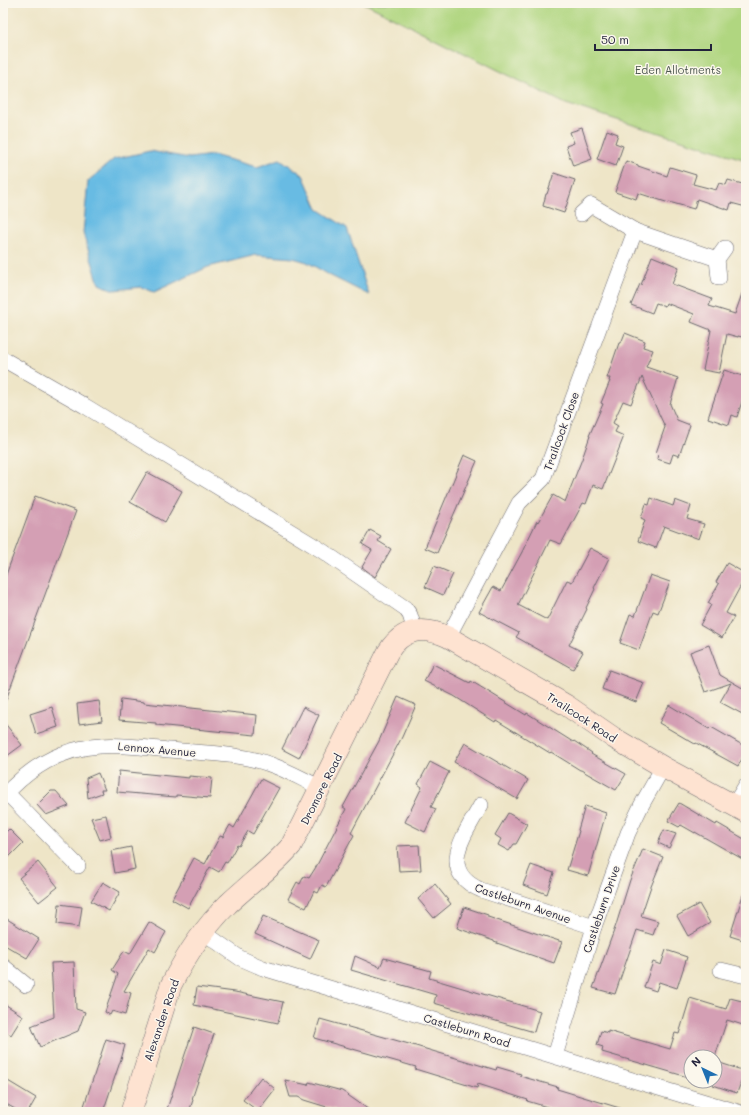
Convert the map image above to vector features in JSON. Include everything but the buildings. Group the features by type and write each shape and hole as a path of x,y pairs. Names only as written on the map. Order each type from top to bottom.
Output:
{"street":[{"path":"589,204 635,231 721,254 719,278"},
{"name":"Trailcock Close","path":"448,637 519,503 543,479 635,231"},
{"path":"3,359 85,406 322,550 405,608 410,615 416,631"},
{"name":"Trailcock Road","path":"416,631 431,631 448,637 566,705 614,738 663,767 740,808"},
{"name":"Dromore Road","path":"203,932 229,903 271,868 292,846 388,652 393,644 404,635 416,631"},
{"name":"Lennox Avenue","path":"5,795 33,769 56,756 81,748 109,746 205,753 256,760 269,764 321,788"},
{"name":"Castleburn Drive","path":"555,1056 594,926 628,833 663,767"},
{"path":"740,808 746,784"},
{"path":"5,795 78,866"},
{"name":"Castleburn Avenue","path":"481,805 458,851 456,864 458,871 463,878 471,885 481,890 594,926"},
{"name":"Castleburn Road","path":"203,932 240,958 263,968 738,1112"},
{"name":"Alexander Road","path":"131,1112 172,985 180,968 203,932"},
{"path":"3,966 26,985"},
{"path":"721,970 746,976"}],"green space":[{"name":"Eden Allotments","path":"364,3 746,3 746,160 566,104"}],"water":[{"path":"150,151 189,158 213,155 257,167 280,159 303,175 318,209 347,228 369,295 307,262 293,258 256,255 208,267 154,292 141,287 114,290 99,284 83,233 88,181 114,159"}]}
